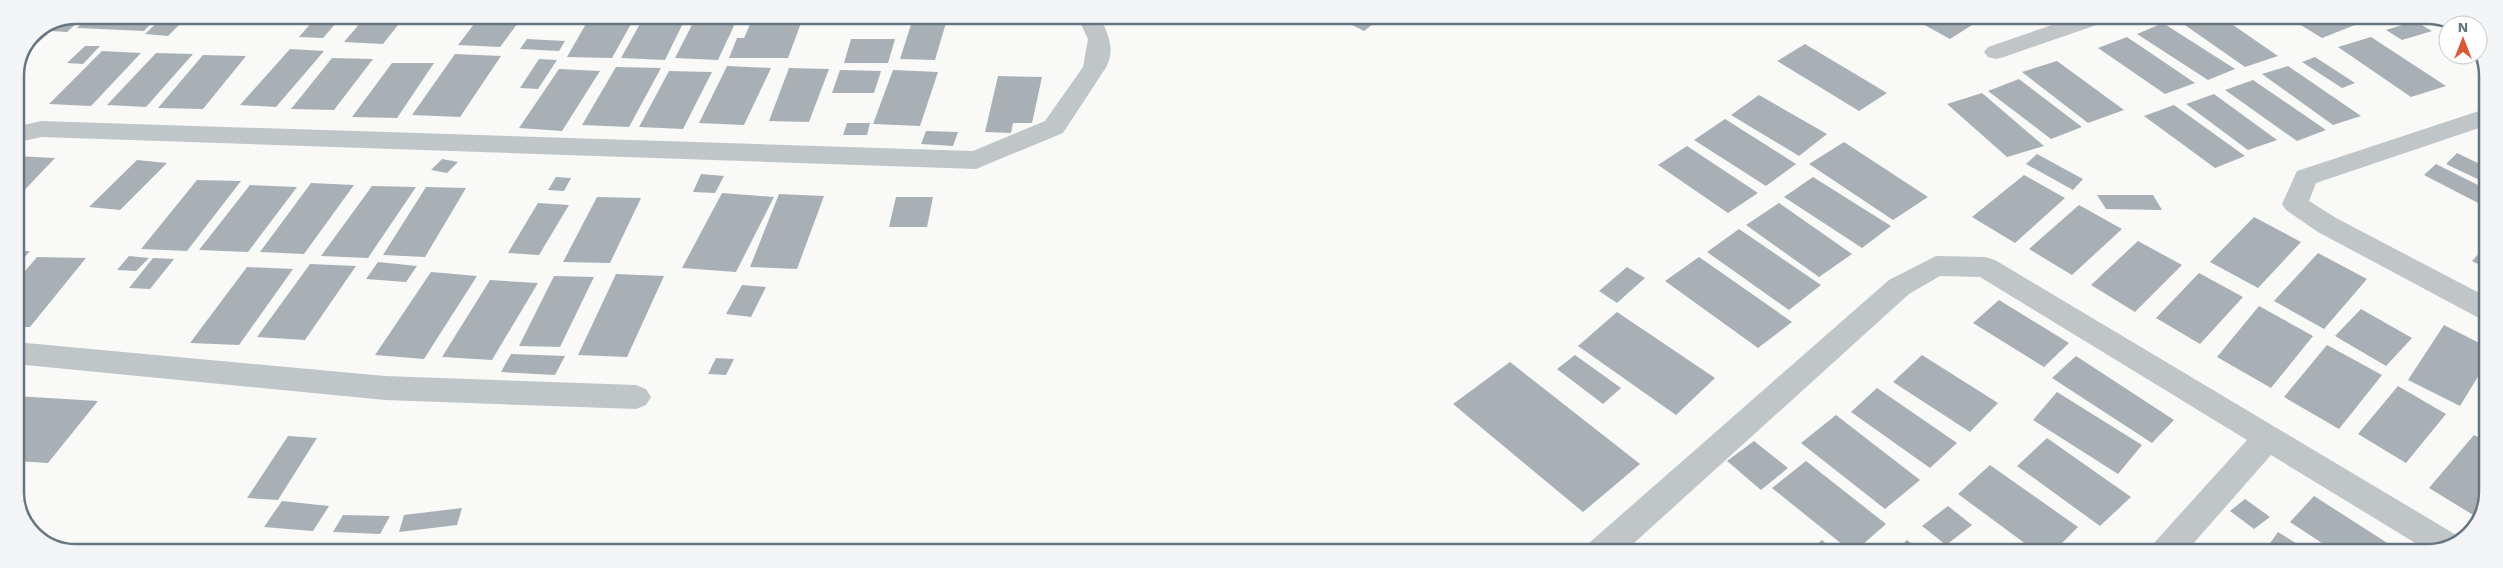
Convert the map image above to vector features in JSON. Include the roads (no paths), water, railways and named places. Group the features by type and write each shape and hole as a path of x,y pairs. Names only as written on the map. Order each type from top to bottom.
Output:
{"street":[{"path":"24,133 51,129 976,160 1054,127 1095,68 1100,38 1092,24"},
{"path":"1996,52 2077,24"},
{"path":"2479,119 2306,177 2295,204 2327,225 2479,306"},
{"path":"1610,544 1899,287 1936,266 1985,267 2440,542"},
{"path":"24,354 385,388 636,397"},
{"path":"2173,544 2268,438"}]}
